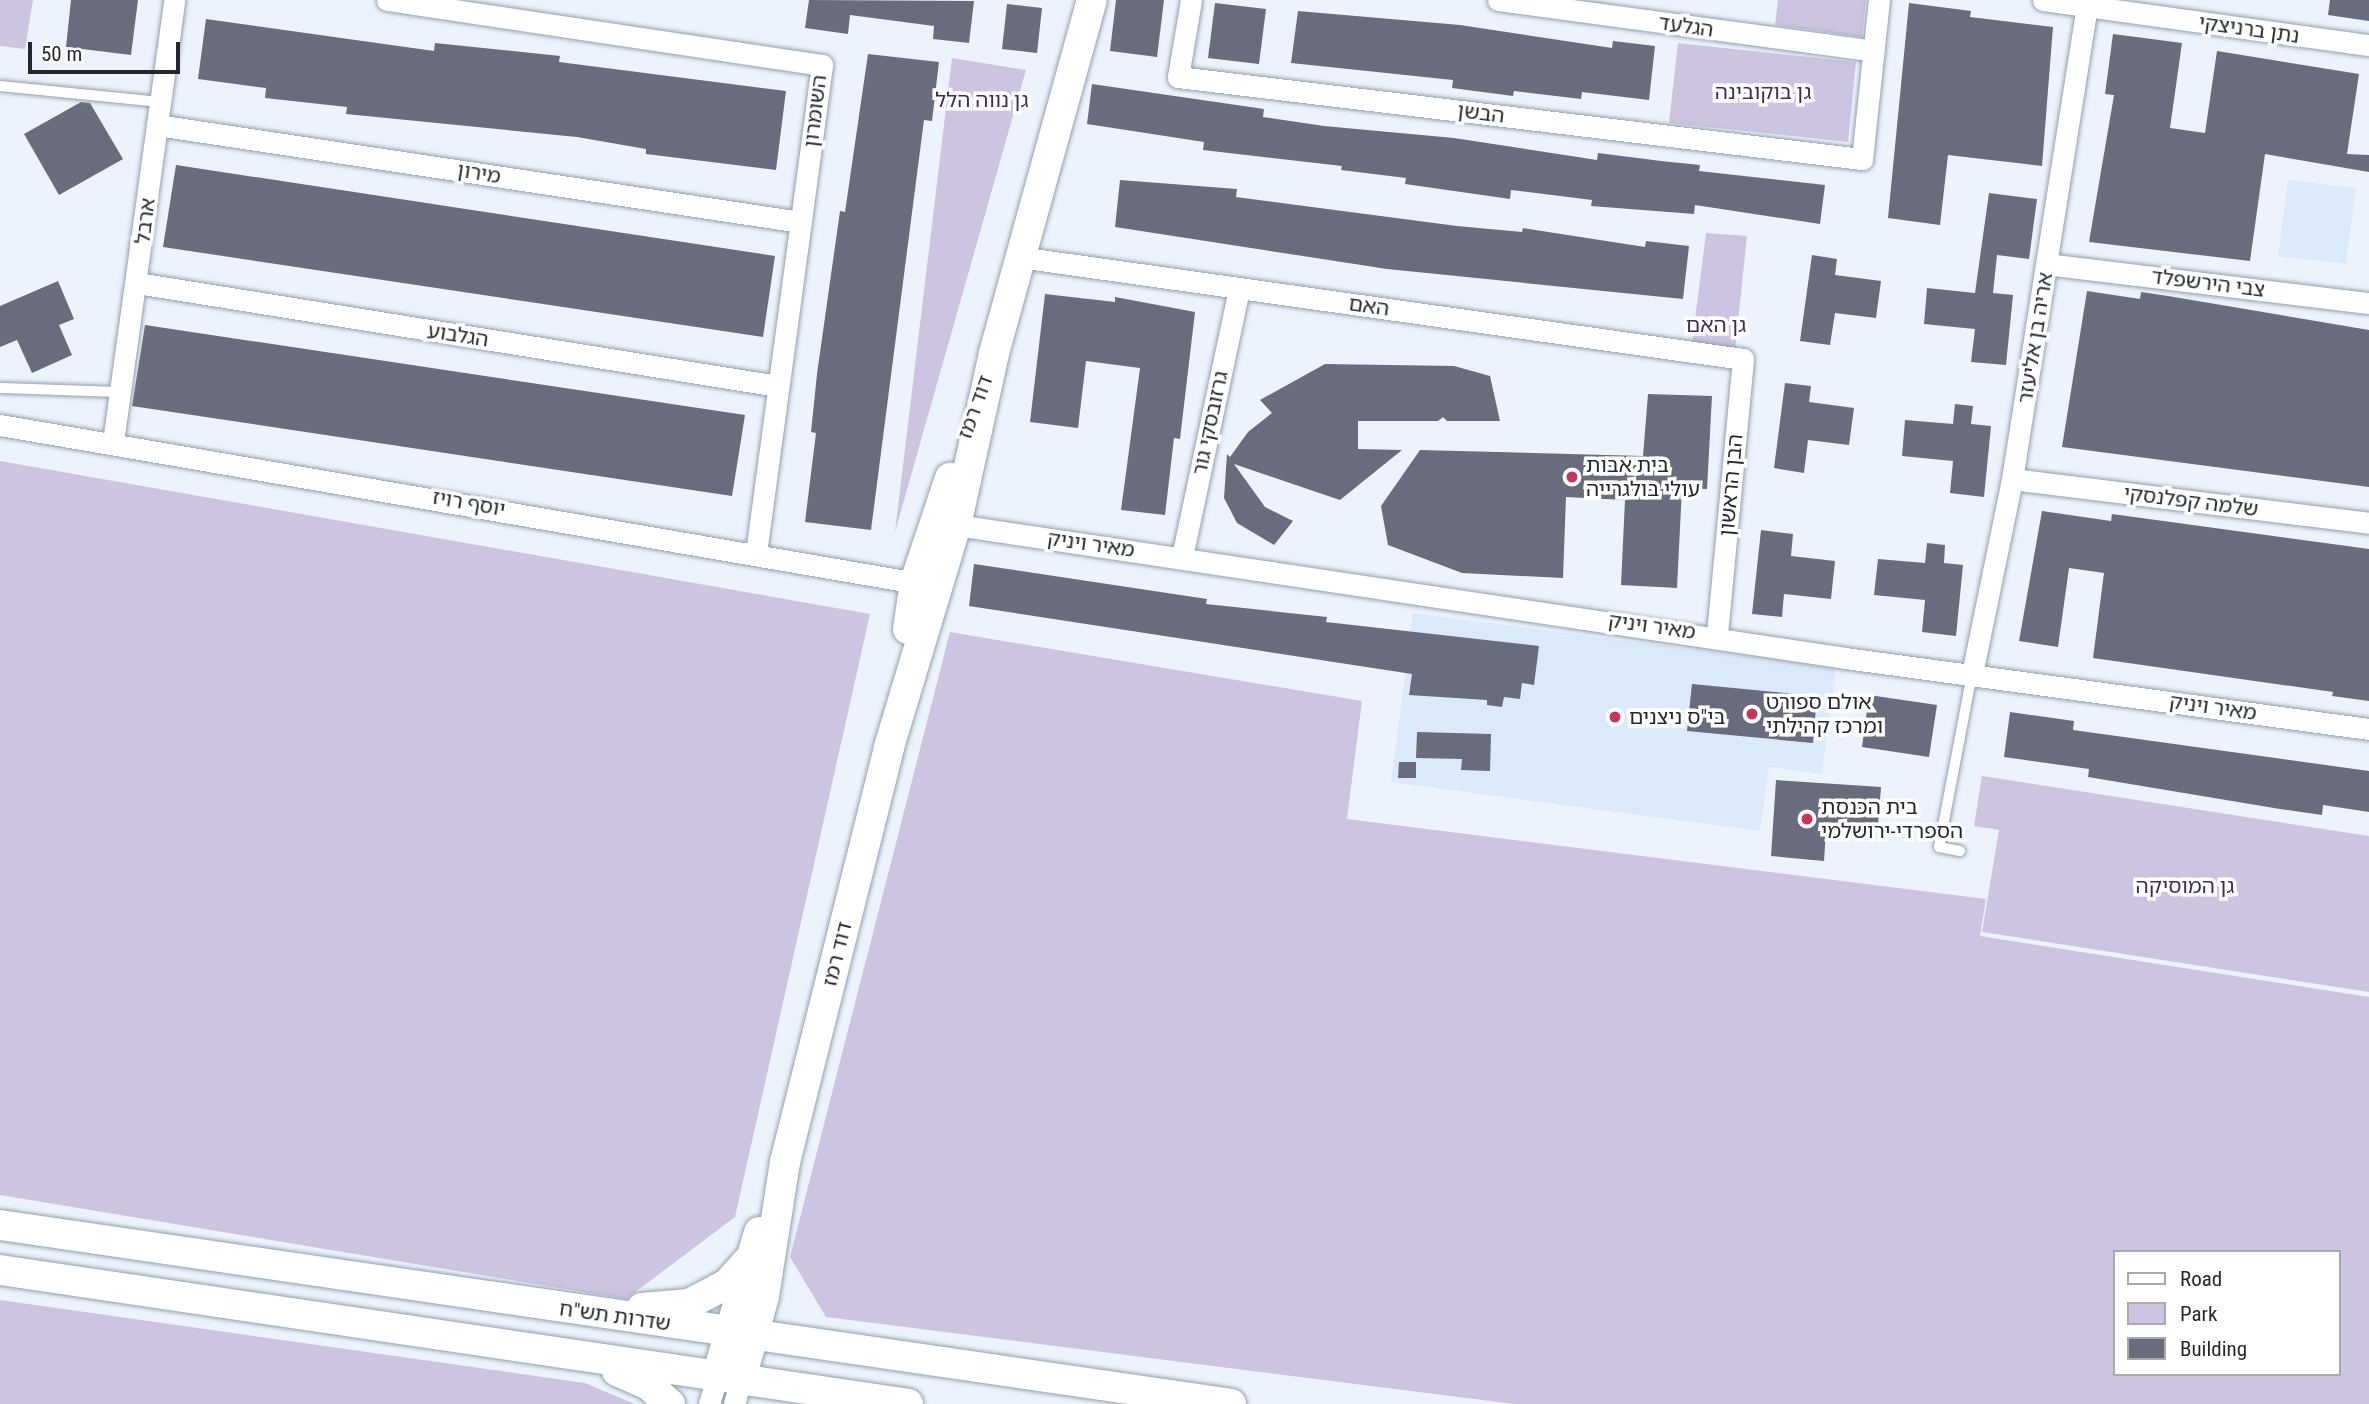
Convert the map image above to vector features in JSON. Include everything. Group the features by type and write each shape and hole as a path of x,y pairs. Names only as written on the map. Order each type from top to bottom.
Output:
{"main road":[{"name":"דוד רמז","path":"741,1334 764,1296 785,1162 889,747 926,584 1092,0"},
{"name":"דוד רמז","path":"725,1391 741,1334 750,1260 785,1162"},
{"name":"שדרות תש\"ח","path":"0,1225 582,1312 1231,1404"},
{"path":"582,1312 689,1304 727,1284 750,1260"},
{"name":"שדרות תש\"ח","path":"0,1270 584,1356 725,1391 865,1398 908,1404"},
{"path":"764,1296 789,1328 839,1348"},
{"path":"584,1356 650,1386 670,1404"},
{"path":"836,1404 865,1398"}],"street":[{"name":"ארבל","path":"113,442 174,0"},
{"name":"השומרון","path":"387,0 821,65 756,551"},
{"name":"הבשן","path":"1191,0 1178,77 1862,159 1874,51"},
{"name":"הגלעד","path":"1498,0 1874,51"},
{"path":"1874,51 1879,0"},
{"name":"נתן ברניצקי","path":"2043,0 2087,3 2369,45"},
{"name":"אריה בן אליעזר","path":"1972,674 2012,479 2087,3"},
{"name":"מירון","path":"157,125 801,222"},
{"name":"האם","path":"1020,257 1718,355"},
{"name":"צבי הירשפלד","path":"2046,264 2369,303"},
{"name":"הגלבוע","path":"137,283 778,386"},
{"name":"גרזובסקי גור","path":"1182,557 1238,288"},
{"name":"הבן הראשון","path":"1717,636 1743,359 1718,355"},
{"name":"יוסף רויז","path":"0,425 756,551 926,584"},
{"name":"שלמה קפלנסקי","path":"2012,479 2369,523"},
{"name":"מאיר ויניק","path":"945,523 1972,674 2369,729"}],"lane":[{"path":"0,86 160,102"},
{"path":"0,388 120,392"},
{"path":"1960,851 1938,848 1972,674"}],"shaded area":[{"path":"2288,180 2356,188 2346,264 2278,256"},
{"name":"בי\"ס ניצנים","path":"1413,613 1836,668 1822,774 1769,767 1760,831 1391,782"}],"green space":[{"path":"0,0 33,0 25,49 0,46"},
{"path":"1778,0 1866,0 1862,37 1775,25"},
{"name":"גן בוקובינה","path":"1678,43 1856,62 1848,142 1669,123"},
{"name":"גן נווה הלל","path":"952,58 1026,70 895,532"},
{"name":"גן האם","path":"1706,233 1747,236 1735,351 1692,343"},
{"path":"0,461 870,614 735,1217 626,1299 0,1195"},
{"path":"950,632 1362,701 1347,819 1986,899 1980,936 2369,997 2369,1404 1514,1404 826,1317 790,1257"},
{"name":"גן המוסיקה","path":"1982,776 2369,836 2369,992 1982,932 1999,830 1974,826"},
{"path":"0,1300 585,1383 635,1404 0,1404"}],"building":[{"path":"71,0 138,0 131,55 66,47"},
{"path":"809,0 974,1 969,43 933,39 934,26 850,15 848,34 805,28"},
{"path":"1116,0 1164,0 1157,57 1110,51"},
{"path":"2330,0 2369,0 2369,21 2328,15"},
{"path":"1215,3 1266,9 1259,64 1208,58"},
{"path":"1909,3 1971,11 1970,17 2053,27 2042,166 1948,155 1940,225 1888,218"},
{"path":"1007,4 1042,8 1037,53 1002,49"},
{"path":"1298,11 1460,25 1612,48 1613,41 1655,46 1649,100 1582,92 1581,99 1514,91 1513,96 1452,88 1453,80 1291,63"},
{"path":"206,19 434,51 435,43 560,56 559,62 786,91 776,170 646,154 646,149 577,137 346,114 347,107 265,98 266,88 198,79"},
{"path":"2113,34 2182,43 2170,128 2205,133 2217,51 2359,74 2347,154 2369,155 2369,172 2265,154 2250,261 2089,242 2114,95 2105,94"},
{"path":"868,54 939,62 932,121 924,120 871,530 805,522 816,433 811,432 817,374 840,211 845,212"},
{"path":"1092,84 1264,109 1263,117 1324,126 1454,138 1597,160 1598,153 1700,165 1699,171 1825,185 1820,224 1695,205 1694,214 1591,206 1592,200 1511,190 1510,199 1405,184 1406,178 1341,170 1342,166 1203,150 1204,142 1087,124"},
{"path":"81,102 90,103 123,159 59,195 24,134"},
{"path":"176,165 775,256 763,337 163,247"},
{"path":"1120,180 1237,189 1236,197 1457,226 1522,232 1523,228 1645,247 1646,241 1689,246 1683,299 1387,269 1115,227"},
{"path":"1989,193 2037,199 2029,259 1997,255 1993,293 2013,295 2006,365 1971,362 1975,329 1924,324 1927,288 1975,293"},
{"path":"1812,255 1837,259 1835,275 1881,281 1876,318 1835,313 1830,345 1800,341"},
{"path":"58,281 74,319 59,325 72,355 32,373 17,340 0,347 0,306"},
{"path":"2087,291 2140,299 2141,292 2369,330 2369,487 2062,447"},
{"path":"1045,294 1115,302 1115,297 1195,312 1180,439 1174,438 1165,515 1121,510 1140,368 1086,361 1078,428 1030,422"},
{"path":"145,325 745,415 732,496 132,406"},
{"path":"1325,364 1454,366 1490,376 1500,421 1447,421 1443,417 1438,421 1358,421 1358,449 1402,450 1340,500 1234,464 1265,507 1293,521 1274,545 1237,523 1224,498 1227,454 1230,457 1248,432 1272,413 1260,400"},
{"path":"1785,383 1811,386 1809,402 1854,408 1849,445 1808,440 1804,473 1774,468"},
{"path":"1648,394 1712,396 1707,489 1682,488 1677,588 1621,585 1625,500 1566,497 1563,578 1462,573 1388,545 1381,506 1420,450 1643,456"},
{"path":"1955,404 1973,406 1971,424 1991,426 1984,497 1950,493 1953,461 1902,456 1905,420 1953,424"},
{"path":"2042,511 2111,521 2112,514 2369,549 2369,701 2332,696 2333,692 2093,658 2104,573 2069,568 2058,647 2019,641"},
{"path":"1761,530 1793,534 1791,556 1835,561 1831,599 1784,594 1782,617 1752,614"},
{"path":"1927,543 1945,545 1944,563 1963,565 1956,636 1922,632 1925,600 1874,595 1878,559 1925,563"},
{"path":"974,564 1207,599 1206,604 1327,617 1326,622 1539,646 1534,685 1522,683 1520,699 1504,697 1502,707 1487,705 1487,700 1409,695 1412,674 969,606"},
{"name":"אולם ספורט ומרכז קהילתי","path":"1692,684 1817,696 1813,743 1687,731"},
{"path":"1869,695 1937,705 1929,757 1862,747"},
{"path":"2010,712 2074,721 2073,730 2369,771 2369,812 2323,805 2322,815 2280,809 2088,777 2089,769 2004,757"},
{"path":"1417,732 1491,734 1490,771 1461,770 1462,759 1416,758"},
{"path":"1399,762 1416,762 1416,778 1398,778"},
{"path":"1776,780 1881,787 1878,826 1858,824 1858,834 1826,831 1824,861 1771,856"}],"place":[{"name":"בית אבות עולי בולגרייה","path":"1572,477"},
{"name":"אולם ספורט ומרכז קהילתי","path":"1752,714"},
{"name":"בי\"ס ניצנים","path":"1615,717"},
{"name":"בית הכנסת הספרדי-ירושלמי","path":"1807,819"}]}
